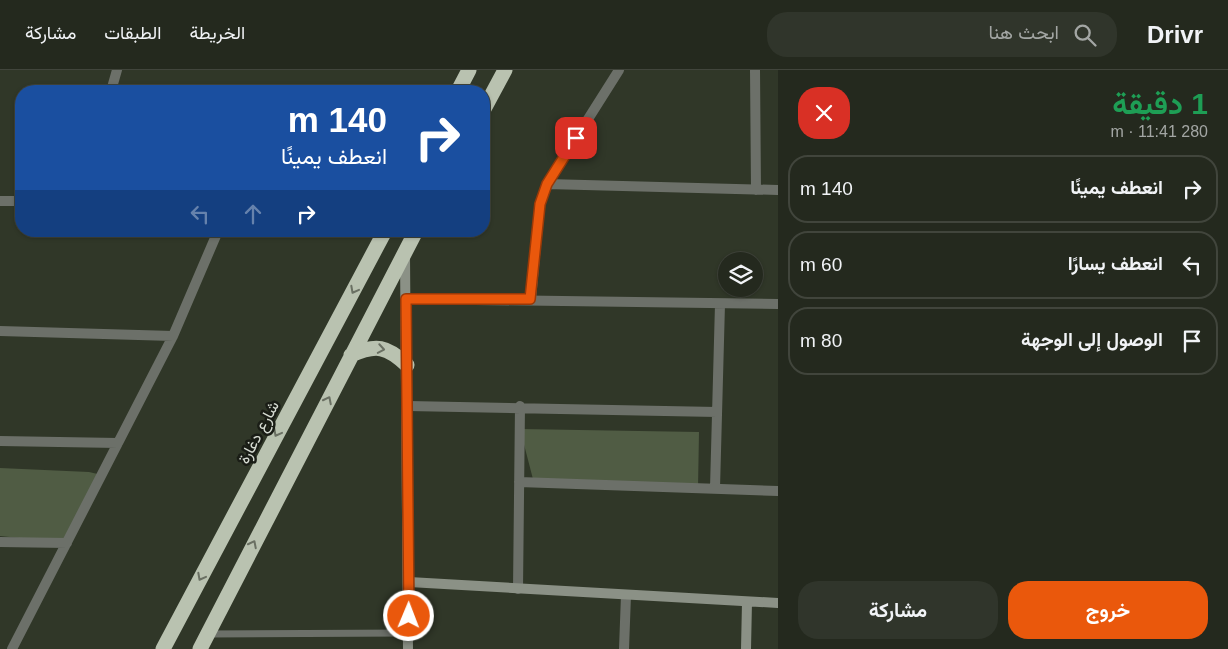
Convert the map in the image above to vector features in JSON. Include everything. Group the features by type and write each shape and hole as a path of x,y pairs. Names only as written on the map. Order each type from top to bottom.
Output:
{"highway":[{"path":"461,85 469,70"},
{"path":"490,98 505,70"},
{"name":"شارع دغارة","path":"163,649 381,237"},
{"path":"200,649 413,237"},
{"path":"369,260 383,264 393,274"},
{"path":"351,355 367,348 383,348 396,354 407,365"}],"street":[{"path":"113,85 117,70"},
{"path":"530,299 540,204 547,184 619,70"},
{"path":"755,70 756,190"},
{"path":"547,184 778,190"},
{"path":"0,201 15,201"},
{"path":"12,649 173,336 215,237"},
{"path":"405,250 408,406 408,649"},
{"path":"406,299 530,299 778,304"},
{"path":"715,488 720,304"},
{"path":"0,331 173,336"},
{"path":"408,406 520,406 717,412"},
{"path":"518,589 520,406"},
{"path":"0,441 118,443"},
{"path":"519,482 778,491"},
{"path":"0,542 67,543"},
{"path":"409,582 778,603"},
{"path":"624,649 626,595"},
{"path":"746,649 747,602"}],"lane":[{"path":"207,634 408,633"}],"green space":[{"path":"520,429 699,432 698,488 534,483"},
{"path":"0,468 89,472 102,475 67,543 0,536"}],"route":[{"path":"409,616 406,299 530,299 540,204 547,184 576,138"}]}
